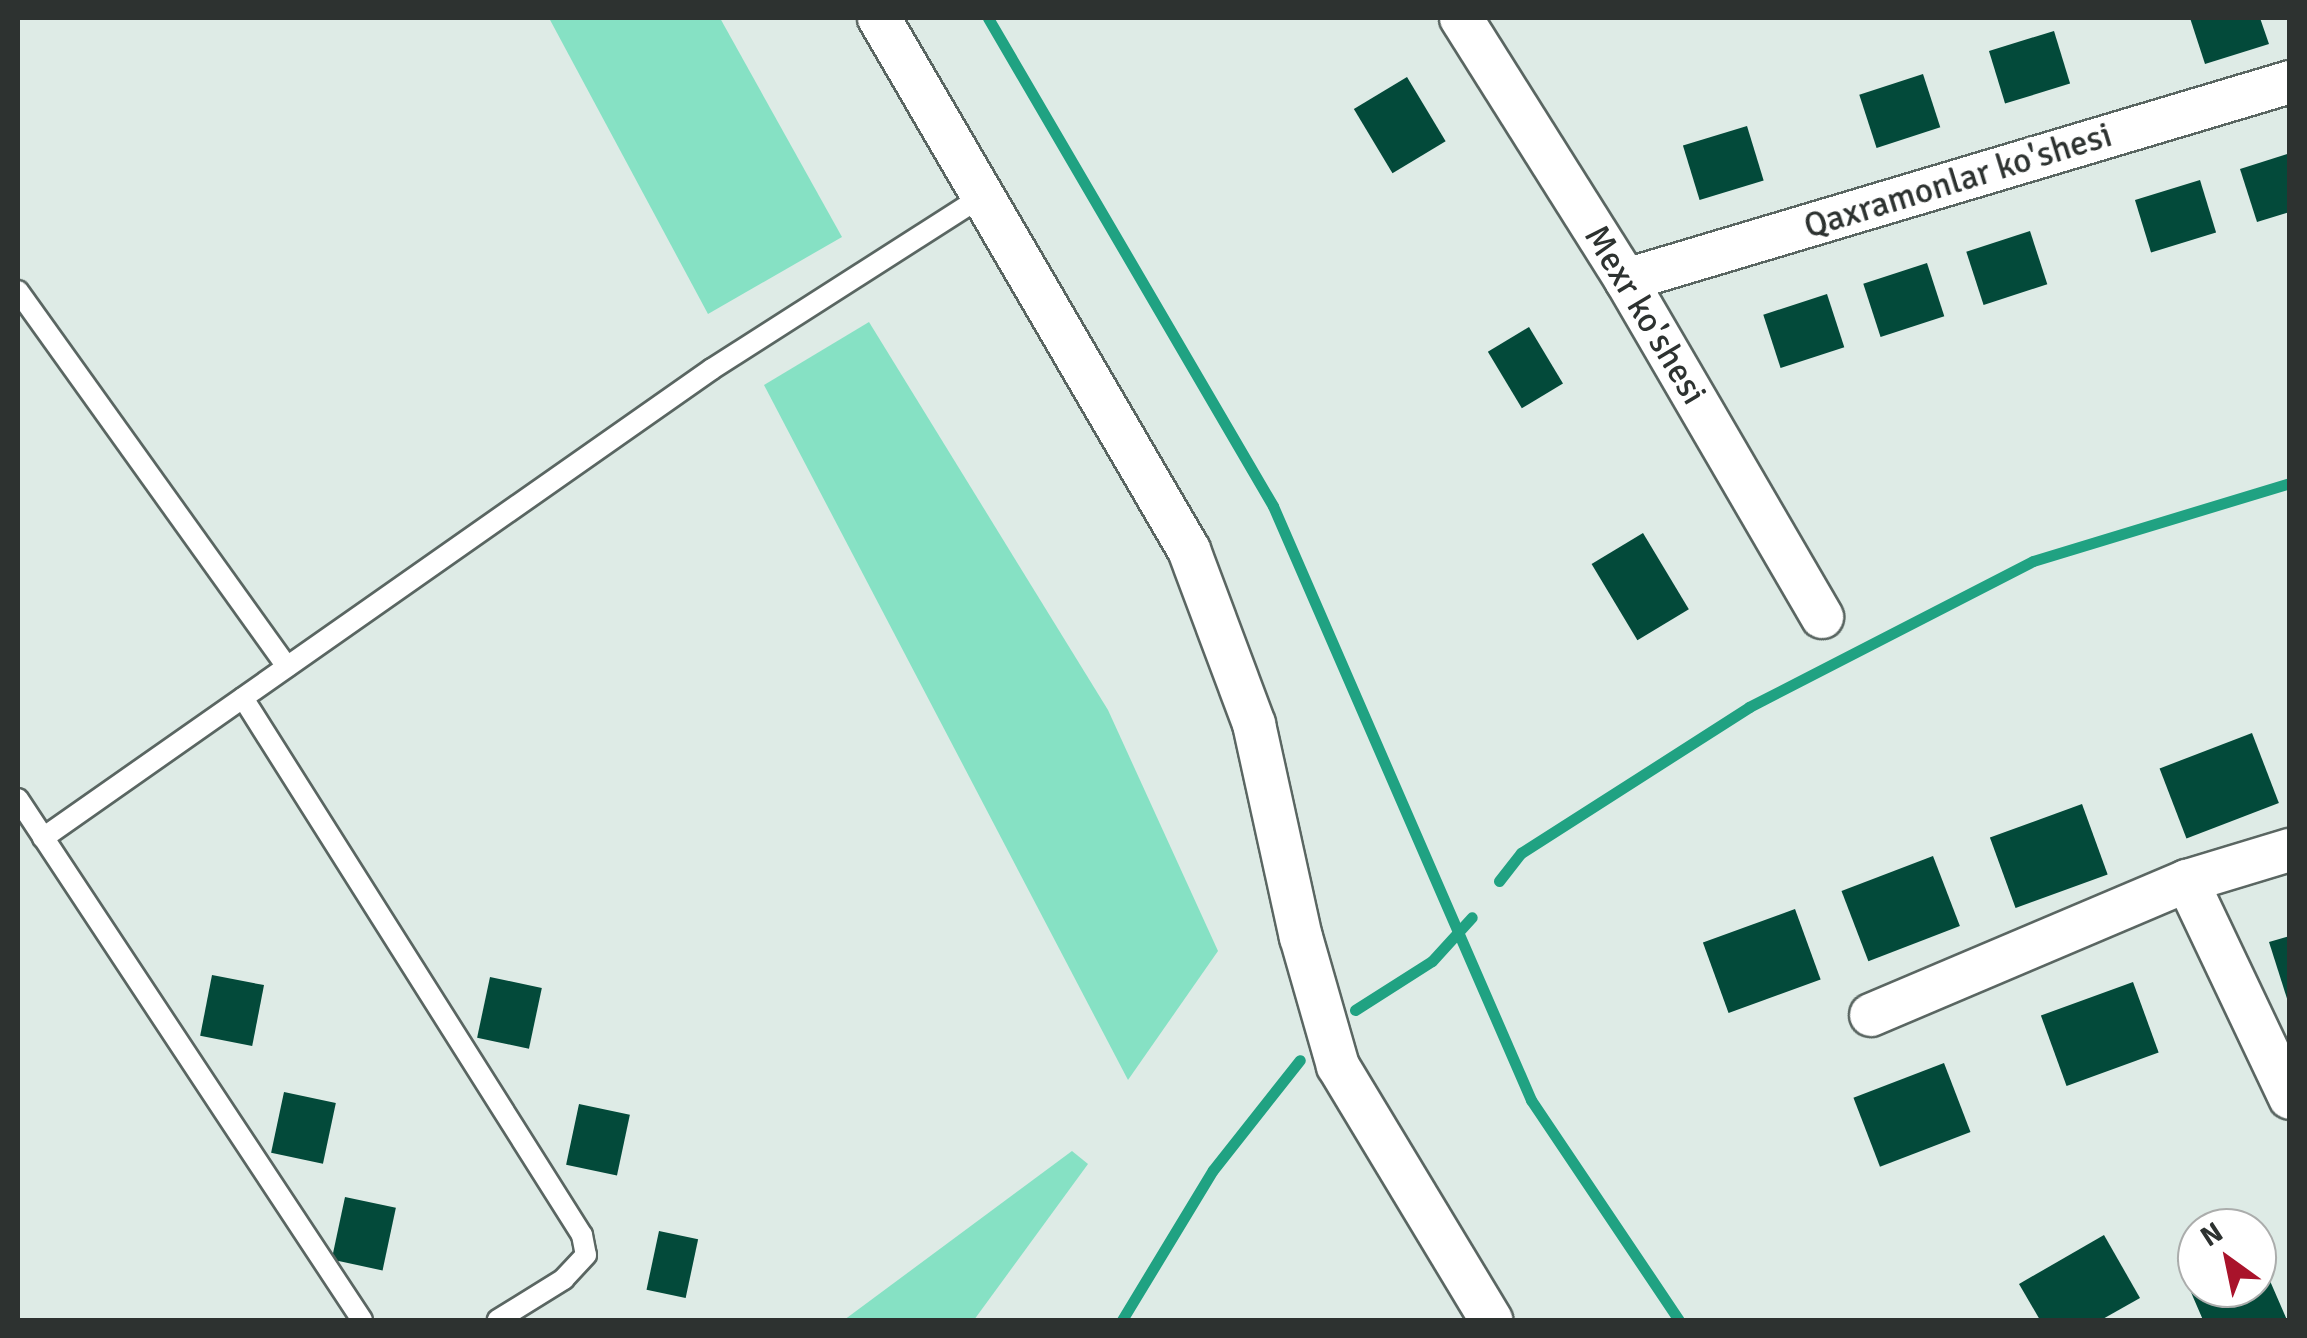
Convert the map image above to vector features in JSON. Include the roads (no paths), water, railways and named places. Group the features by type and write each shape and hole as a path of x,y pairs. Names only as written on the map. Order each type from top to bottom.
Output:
{"street":[{"path":"879,18 1189,550 1254,724 1300,937 1338,1066 1491,1320"},
{"name":"Mexr ko'shesi","path":"1461,18 1626,280 1822,616"},
{"name":"Qaxramonlar ko'shesi","path":"1626,280 2290,82"},
{"path":"1871,1015 2187,881 2290,850"},
{"path":"2187,881 2290,1098"}],"lane":[{"path":"43,838 712,369 984,195"},
{"path":"18,291 287,668"},
{"path":"18,328 36,316"},
{"path":"243,698 582,1235 586,1255 564,1279 498,1320"},
{"path":"18,799 362,1320"}],"waterway":[{"path":"988,18 1273,506 1531,1100 1679,1320"},
{"path":"1499,881 1521,853 1749,707 2033,561 2290,483"},
{"path":"1355,1010 1432,961 1472,917"},
{"path":"1122,1320 1213,1170 1300,1060"}]}
